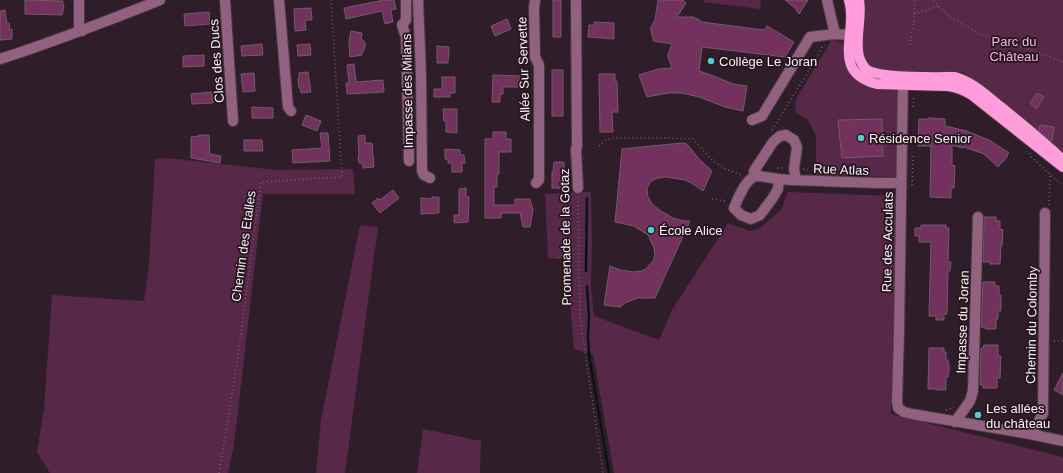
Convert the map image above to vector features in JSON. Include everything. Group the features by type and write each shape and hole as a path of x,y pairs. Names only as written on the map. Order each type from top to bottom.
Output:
{"main road":[{"path":"849,0 854,36"},
{"path":"859,0 861,10 848,52 853,70 860,77 868,82 877,84 902,81 956,87 964,90 972,94 1063,160"},
{"path":"1029,135 1063,168"}],"street":[{"path":"79,0 79,25 82,30"},
{"path":"0,59 30,50 160,0"},
{"name":"Clos des Ducs","path":"225,0 233,121"},
{"path":"279,0 288,107 291,111"},
{"path":"406,0 406,20 402,25 406,37 409,161"},
{"name":"Impasse des Milans","path":"418,0 421,75 422,171 424,175 430,178"},
{"name":"Allée Sur Servette","path":"535,0 535,57 539,65 539,180 536,183"},
{"name":"Promenade de la Gotaz","path":"576,0 576,149 578,188"},
{"path":"828,0 835,34"},
{"path":"752,120 762,116 810,37 835,34 854,36"},
{"name":"Rue des Acculats","path":"902,81 898,408 904,412 955,422"},
{"path":"779,180 778,189 760,214 751,219 742,215 734,208 738,198 748,182 752,178 759,176 754,171 773,142 780,136 786,135 794,140 797,147 794,169 796,180"},
{"name":"Rue Atlas","path":"759,176 779,180 901,183"},
{"name":"Chemin du Colomby","path":"1030,434 1036,427 1043,414 1046,213"},
{"name":"Impasse du Joran","path":"955,422 970,401 973,391 978,217"},
{"path":"955,422 1063,441"}],"path":[{"name":"Chemin des Etalles","path":"219,473 238,356 261,182 342,177 330,0"},
{"path":"910,45 915,0"},
{"path":"934,0 950,17 981,35 1024,47 1063,62"},
{"path":"914,14 938,6"},
{"path":"770,133 818,56 822,46 826,45"},
{"path":"913,112 914,94"},
{"path":"599,146 606,140 613,138 692,139 713,161 726,169 744,176"},
{"path":"1030,148 1030,156 1063,186"},
{"path":"911,149 913,156 912,185"},
{"path":"1046,213 1049,214 1050,175"},
{"name":"Promenade de la Gotaz","path":"578,188 580,317 603,473"},
{"path":"712,199 727,202"},
{"path":"558,258 563,254 579,247"},
{"path":"945,410 956,408 963,411"}],"green space":[{"path":"704,0 761,0 760,9 703,2"},
{"name":"Parc du Château","path":"865,0 1063,0 1063,154 963,72 894,73 873,68 867,63 862,52"},
{"path":"835,40 842,43 853,75 860,83 872,88 894,89 897,92 897,177 816,176 816,136 808,120 795,112 796,99 831,41"},
{"path":"167,158 276,170 353,169 355,194 263,194 234,445 228,473 50,473 37,452 44,409 52,295 144,301 149,264 155,159"},
{"path":"591,192 591,286 594,316 659,340 672,310 728,223 750,231 760,228 781,210 788,192 897,196 891,414 1063,457 1063,473 614,473 593,354 574,349 566,259 548,258 545,194"},
{"path":"360,225 378,227 345,473 316,473 321,420"},
{"path":"423,429 481,441 480,473 417,473"}],"building":[{"path":"25,0 63,1 64,6 62,15 25,14"},
{"path":"380,0 394,0 396,9 391,10 393,22 385,24 382,11 346,19 344,8"},
{"path":"553,0 561,0 561,37 553,37"},
{"path":"658,0 683,0 686,3 677,17 693,17 702,22 764,30 767,26 794,42 785,57 702,47 699,71 733,84 747,86 743,111 725,107 699,97 682,93 668,93 647,97 639,75 658,69 672,68 668,54 672,44 653,41 651,32 651,27 655,20"},
{"path":"785,0 808,0 799,14 795,8"},
{"path":"311,8 312,20 305,20 306,30 295,31 294,9"},
{"path":"5,10 7,24 9,23 10,30 12,29 12,39 0,40 0,11"},
{"path":"209,12 210,24 185,26 184,14"},
{"path":"507,19 511,29 495,36 491,26"},
{"path":"594,22 614,23 614,39 588,37 589,25 594,25"},
{"path":"351,31 362,33 361,38 365,42 365,48 362,55 350,57 349,41"},
{"path":"262,44 263,55 242,56 241,46"},
{"path":"310,44 311,55 298,56 297,45"},
{"path":"437,46 449,47 448,63 437,63"},
{"path":"204,55 204,66 183,67 183,56"},
{"path":"354,64 356,82 383,80 384,92 347,94 346,83 349,83 347,65"},
{"path":"552,70 563,70 563,116 552,116"},
{"path":"308,72 311,92 301,93 298,79 299,73"},
{"path":"254,73 255,91 243,92 241,74"},
{"path":"599,74 615,74 615,81 617,81 618,112 612,112 613,132 600,132"},
{"path":"493,75 524,76 524,87 503,87 503,94 500,94 500,102 492,102"},
{"path":"442,77 455,77 455,93 450,93 450,97 434,97 434,89 442,89"},
{"path":"212,92 213,103 192,104 191,94"},
{"path":"1037,93 1044,97 1036,109 1030,103"},
{"path":"252,107 273,108 273,118 252,118"},
{"path":"443,109 457,109 457,133 446,132 446,121 444,121"},
{"path":"306,115 321,121 317,131 302,125"},
{"name":"Résidence Senior","path":"882,119 883,156 842,158 838,120"},
{"path":"919,119 945,119 945,126 967,131 991,141 1009,153 1007,155 1008,156 998,167 984,154 964,147 952,145 952,165 955,166 954,188 951,188 951,198 930,197 931,146 918,146"},
{"path":"1040,125 1054,127 1052,141 1039,130"},
{"path":"493,132 506,132 506,139 511,139 511,152 499,152 499,174 497,174 497,187 494,187 494,205 515,205 515,199 530,199 533,210 530,227 523,227 520,213 501,213 501,218 485,218 485,139 493,139"},
{"path":"320,133 328,133 330,161 293,163 292,150 322,148"},
{"path":"209,135 210,154 221,156 220,163 191,158 191,137"},
{"path":"365,135 365,143 372,143 374,167 363,168 362,163 359,163 358,136"},
{"path":"244,140 262,140 263,151 244,151"},
{"path":"682,143 687,144 700,160 712,171 703,191 685,180 666,177 653,180 647,188 648,197 653,205 673,218 690,221 655,298 638,298 625,303 620,307 604,305 610,266 620,270 634,272 641,271 646,269 653,261 655,255 654,248 648,235 634,226 615,222 622,149"},
{"path":"445,149 460,150 460,155 464,155 465,163 462,163 462,172 452,172 452,163 448,163 448,159 445,159"},
{"path":"554,162 564,162 562,188 552,188 552,172"},
{"path":"466,188 466,197 469,197 468,222 454,223 454,215 459,215 459,189"},
{"path":"393,190 399,198 380,213 372,203 378,198 380,200"},
{"path":"432,197 439,197 439,213 421,214 421,198 432,199"},
{"path":"984,217 996,217 996,221 1000,221 1000,229 1003,230 1000,264 983,262"},
{"path":"921,225 946,225 946,228 949,228 948,262 951,262 950,271 948,271 947,314 944,314 944,320 936,320 936,316 929,316 931,242 919,242 919,236 915,236 915,228 921,228"},
{"path":"983,282 995,282 995,286 999,286 999,295 1001,295 1001,311 998,311 996,329 985,329 985,327 981,327"},
{"path":"984,345 998,345 998,356 1001,356 1000,378 997,378 997,388 983,388 983,385 980,385 981,348 983,348"},
{"path":"929,348 944,348 944,352 946,352 946,360 948,360 949,364 949,373 948,377 946,377 946,390 928,389"},
{"path":"1063,373 1063,395 1054,390"}],"waterway":[{"path":"586,271 587,198"},
{"path":"587,286 589,355 609,473"}],"place":[{"name":"Collège Le Joran","path":"711,61"},
{"name":"Résidence Senior","path":"861,138"},
{"name":"École Alice","path":"651,230"},
{"name":"Les allées du château","path":"978,415"}]}
